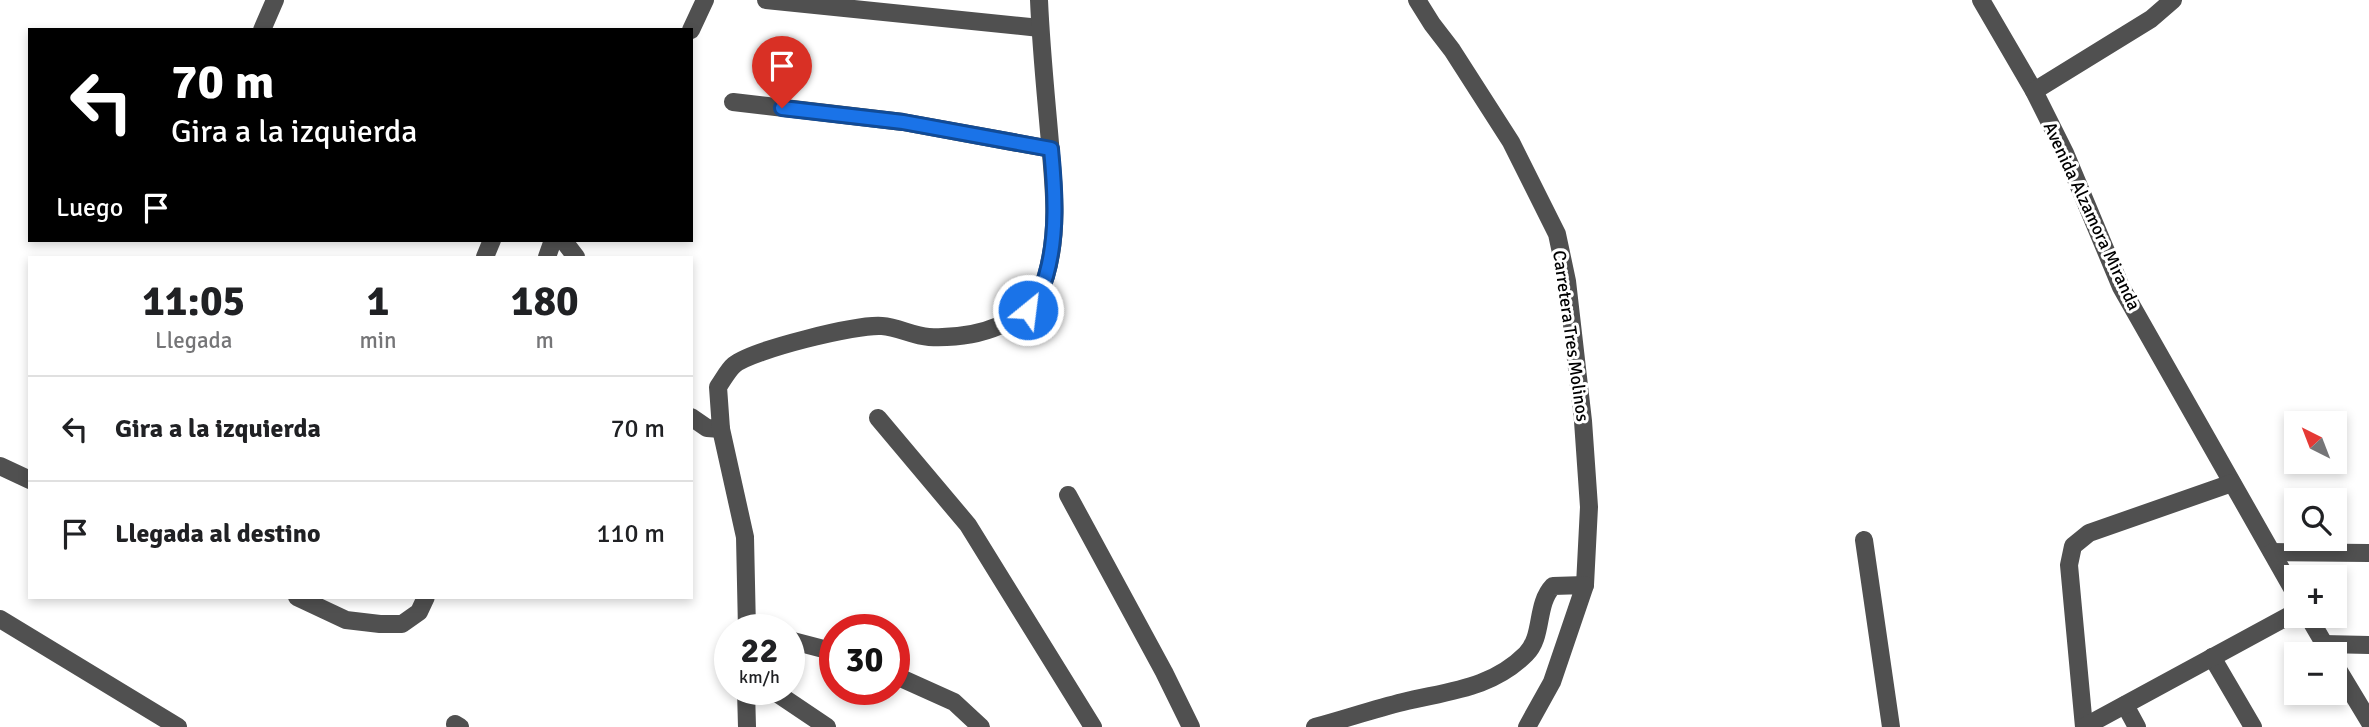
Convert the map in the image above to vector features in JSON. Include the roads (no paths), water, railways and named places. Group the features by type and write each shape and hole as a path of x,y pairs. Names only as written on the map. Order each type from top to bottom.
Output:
{"street":[{"path":"263,28 275,0"},
{"path":"692,28 705,0"},
{"path":"766,0 1040,28"},
{"path":"747,614 745,537 721,429 718,387 734,365 758,353 845,329 883,326 927,337 967,335 1002,325 1028,310 1046,277 1054,232 1055,192 1039,0"},
{"name":"Carretera Tres Molinos","path":"1417,0 1511,142 1557,234 1567,281 1583,421 1589,507 1585,585 1552,682 1527,727"},
{"name":"Avenida Alzamora Miranda","path":"1981,0 2034,91 2065,153 2121,287 2284,574"},
{"path":"2034,91 2151,19 2173,0"},
{"path":"733,102 903,122 1051,149"},
{"path":"565,242 575,256"},
{"path":"693,418 707,428 721,429"},
{"path":"878,418 968,525 1093,727"},
{"path":"0,466 28,479"},
{"path":"2232,483 2089,533 2073,546 2069,565 2084,727 2284,618"},
{"path":"1068,495 1191,727"},
{"path":"1864,540 1891,727"},
{"path":"2272,552 2369,553"},
{"path":"1315,727 1401,702 1489,682 1528,653 1536,639 1546,593 1553,586 1585,585"},
{"path":"301,599 346,620 380,624 402,624 419,612 425,599"},
{"path":"0,619 178,727"},
{"path":"2347,647 2369,645"},
{"path":"2212,657 2253,727"},
{"path":"910,682 954,702 981,727"},
{"path":"2347,685 2369,721"},
{"path":"746,705 747,727"},
{"path":"794,705 827,727"},
{"path":"2125,705 2137,727"}]}
